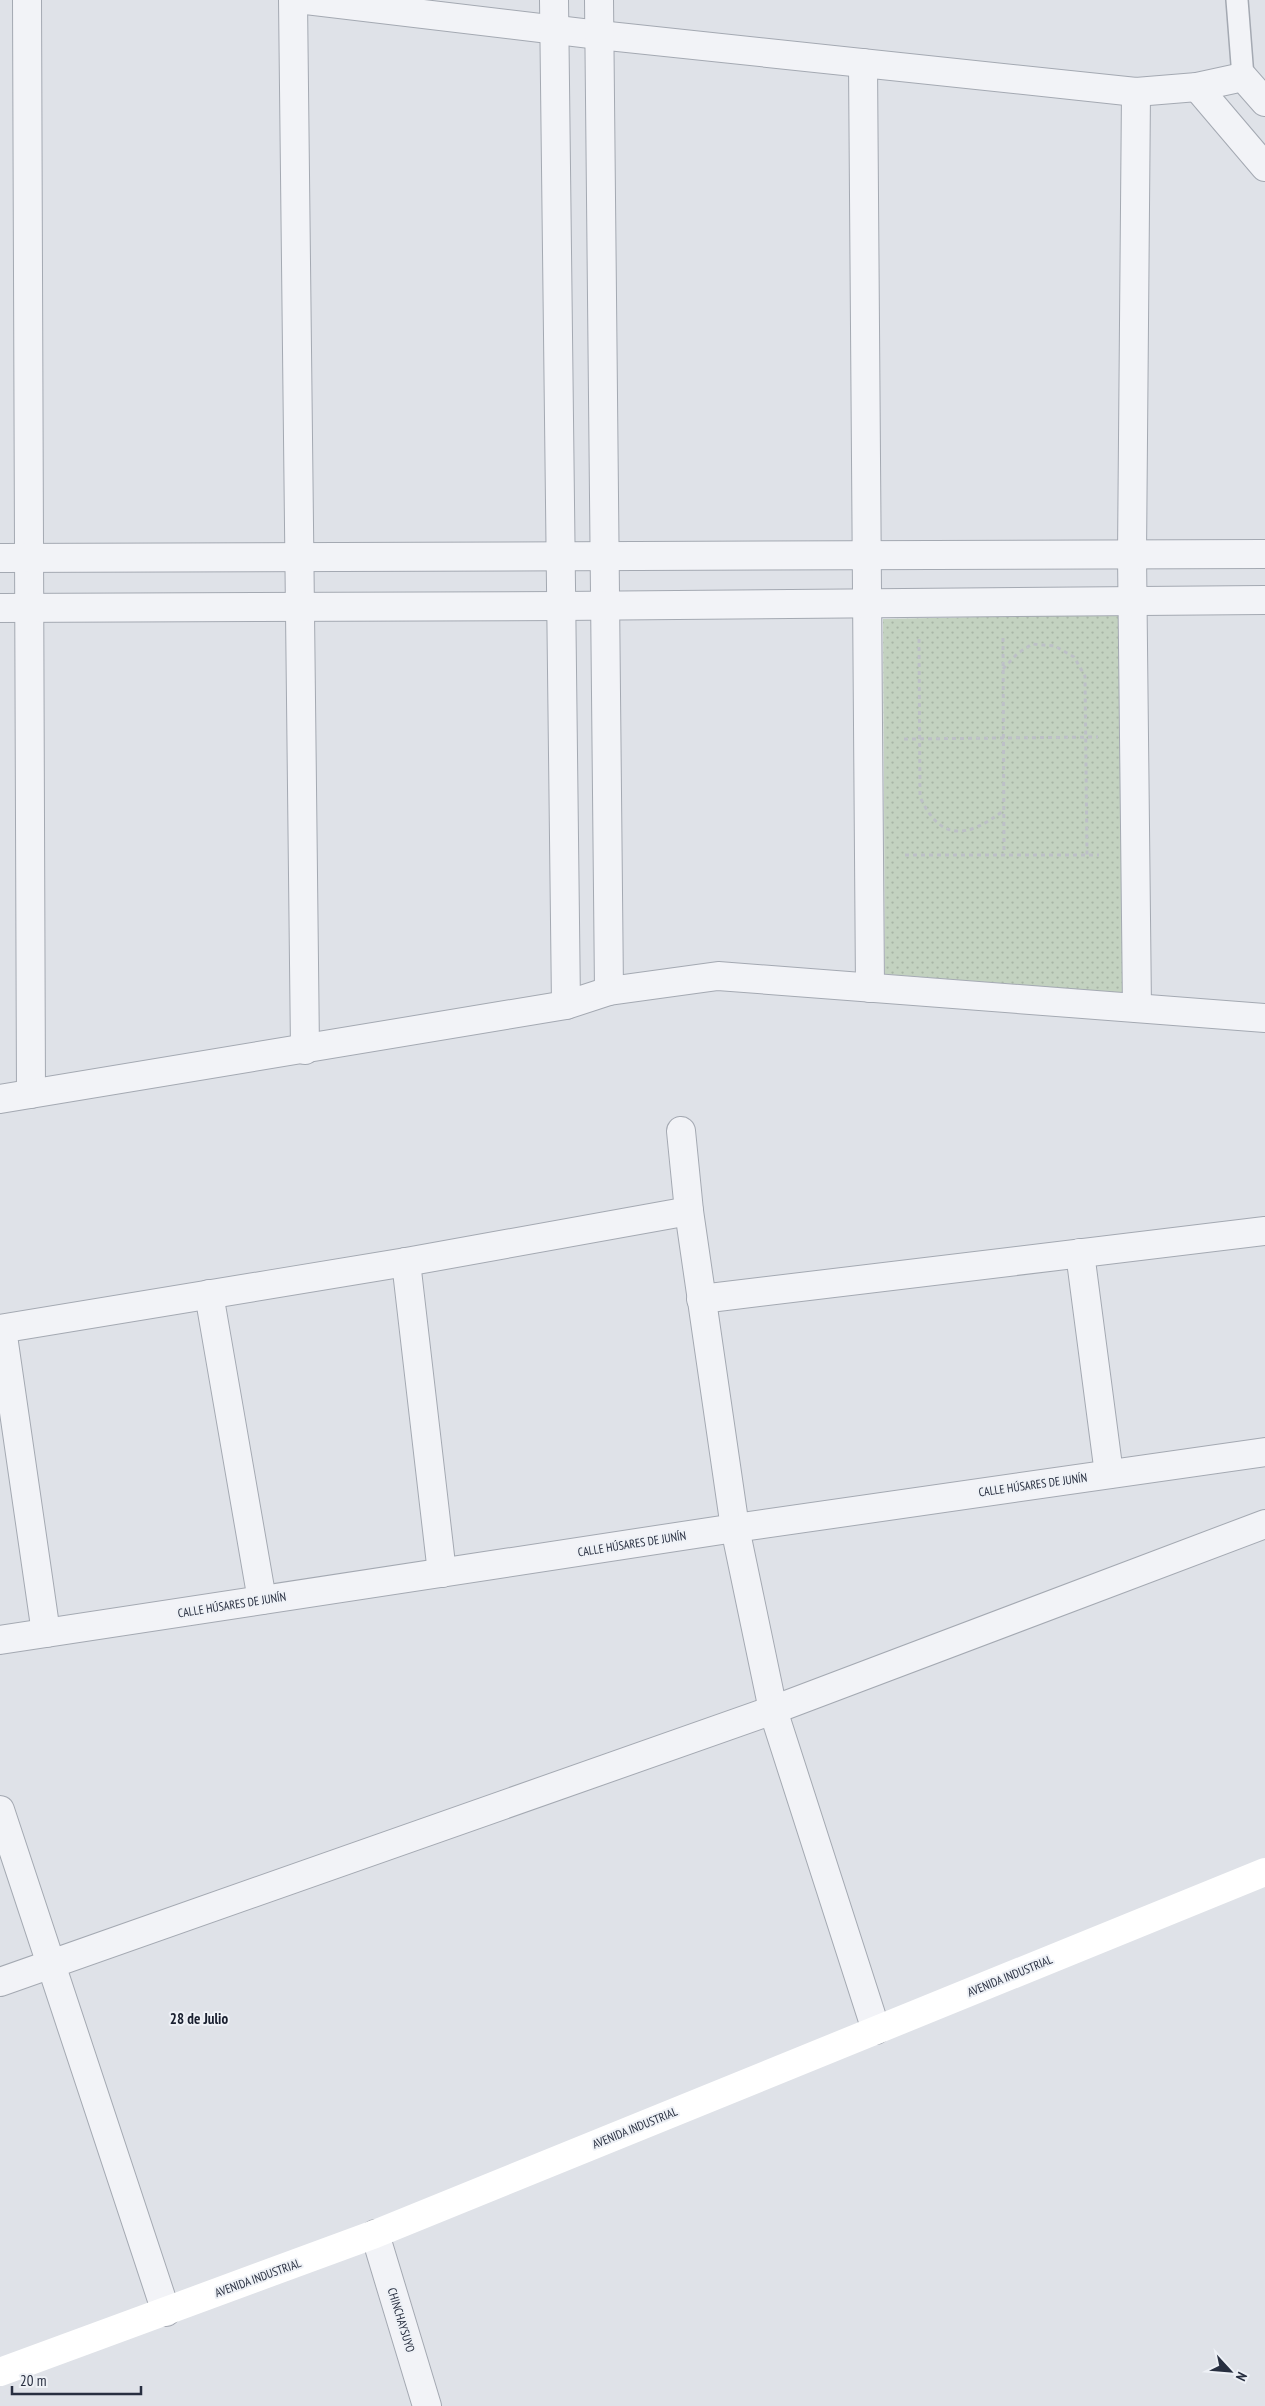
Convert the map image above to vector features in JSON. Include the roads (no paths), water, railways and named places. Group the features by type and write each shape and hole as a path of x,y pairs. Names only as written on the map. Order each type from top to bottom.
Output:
{"main road":[{"name":"AVENIDA INDUSTRIAL","path":"0,2372 375,2234 1265,1872"}],"street":[{"path":"27,0 31,1094"},
{"path":"293,0 305,1050"},
{"path":"306,0 599,36 1136,92 1197,88 1243,76 1265,102"},
{"path":"554,0 566,1006"},
{"path":"598,0 609,991"},
{"path":"864,63 866,604 870,988"},
{"path":"1197,88 1265,167"},
{"path":"1136,92 1132,555 1137,1008"},
{"path":"0,558 1265,554"},
{"path":"0,608 604,606 1265,600"},
{"path":"0,1099 566,1006 609,991 718,976 1265,1018"},
{"path":"681,1131 688,1211 735,1528 773,1710 876,2030"},
{"path":"46,1633 1,1329 406,1262 688,1211"},
{"path":"701,1299 1265,1232"},
{"path":"1080,1253 1110,1474"},
{"path":"406,1262 442,1573"},
{"path":"209,1294 262,1600"},
{"name":"CALLE HÚSARES DE JUNÍN","path":"0,1640 735,1528 1265,1452"},
{"path":"0,1982 773,1710 1265,1524"},
{"path":"0,1810 166,2312"},
{"name":"CHINCHAYSUYO","path":"375,2234 427,2406"}],"lane":[{"path":"1237,0 1243,76"}],"district":[{"name":"28 de Julio","path":"199,2019"}]}
